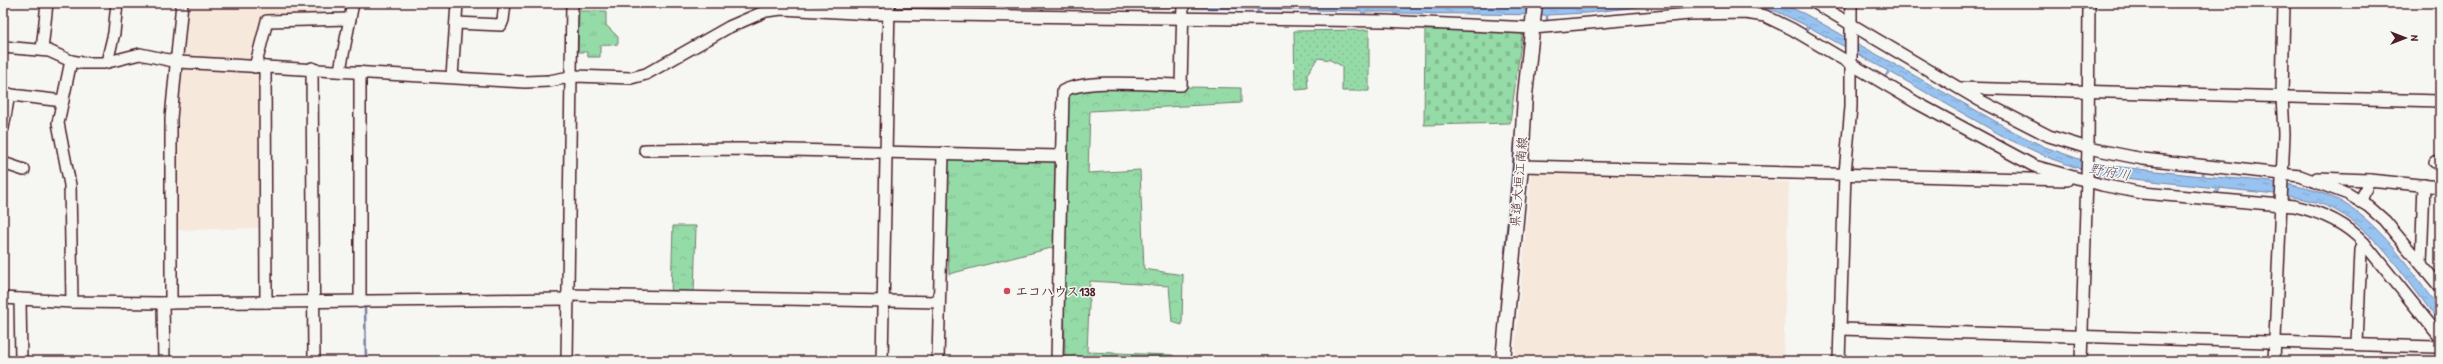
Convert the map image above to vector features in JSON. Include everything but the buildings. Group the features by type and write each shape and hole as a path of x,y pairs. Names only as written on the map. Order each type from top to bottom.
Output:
{"main road":[{"name":"県道大垣江南線","path":"1502,361 1525,95 1536,3"}],"street":[{"path":"42,50 47,3"},
{"path":"107,62 114,33 117,3"},
{"path":"164,361 167,303 171,118 178,62 182,3"},
{"path":"340,70 352,3"},
{"path":"452,78 457,3"},
{"path":"456,23 501,25 504,20 504,3"},
{"path":"567,361 572,3"},
{"path":"800,3 829,11"},
{"path":"1057,361 1060,156 1063,91 1075,85 1093,84 1181,85 1183,3"},
{"path":"1815,3 1958,88 2048,136 2088,148 2176,164 2311,178 2369,180 2440,187"},
{"path":"1839,361 1845,173 1852,108 1852,3"},
{"path":"2081,361 2088,148 2088,3"},
{"path":"2274,361 2283,174 2284,134 2282,96 2284,3"},
{"path":"3,47 42,50 71,61 95,64 140,54 178,62 260,67 312,68 525,82 571,77 631,78 646,74 729,27 766,11 782,9 829,11 890,8 1183,19 1385,21 1533,28 1690,14 1745,12 1765,16 1782,23 1931,111 2034,166 2087,181 2142,193 2282,205 2313,210 2335,220 2352,230 2364,243 2440,337"},
{"path":"882,361 885,152 890,8"},
{"path":"266,302 260,67 267,21 350,19"},
{"path":"71,61 58,123 70,185 72,302"},
{"path":"312,68 314,361"},
{"path":"360,72 360,302"},
{"path":"1958,88 2440,101"},
{"path":"3,128 6,94 63,101"},
{"path":"645,150 740,149 1060,156"},
{"path":"938,361 943,154"},
{"path":"3,163 24,170"},
{"path":"1520,166 1845,173 2068,180 2076,178"},
{"path":"2311,178 2361,202 2385,221 2440,287"},
{"path":"2361,202 2369,180"},
{"path":"2421,264 2424,185"},
{"path":"2357,344 2361,250 2364,243"},
{"path":"3,298 72,302 167,303 360,302 567,297 883,300 939,302"},
{"path":"20,299 21,361"},
{"path":"1840,330 2434,347 2440,344"}],"shaded area":[{"path":"185,3 322,3 319,18 265,18 253,62 180,58"},
{"path":"180,68 259,73 261,75 264,228 173,230 173,119"},
{"path":"1531,173 1789,182 1783,361 1514,361"}],"green space":[{"path":"579,11 606,11 606,25 618,37 618,44 600,46 600,57 588,57 587,52 578,52"},
{"path":"1523,28 1510,123 1424,125 1425,30"},
{"path":"1369,30 1369,91 1342,91 1342,66 1330,60 1318,58 1307,74 1308,89 1295,90 1294,31"},
{"path":"1075,85 1241,88 1241,103 1090,111 1088,173 1140,170 1144,269 1183,275 1182,325 1172,322 1169,286 1090,281 1087,352 1172,355 1182,361 1065,361 1062,94"},
{"path":"943,153 1057,156 1059,246 949,274"},
{"path":"673,226 696,226 694,294 671,296"}],"water":[{"path":"956,3 1671,3 1586,13 1548,15 1547,23 1546,15 1397,13 1397,19 1395,19 1395,12 1365,12 1365,18 1362,18 1362,11 1259,9 1259,17 1257,17 1257,9"},
{"name":"野府川","path":"1749,3 1780,3 1805,14 2018,134 2045,147 2093,164 2201,176 2202,169 2204,169 2204,176 2291,185 2319,192 2338,200 2356,211 2372,225 2401,257 2440,308 2440,323 2386,252 2353,222 2335,210 2303,199 2267,193 2219,188 2218,196 2215,196 2216,188 2097,175 2095,182 2095,174 2052,159 2008,139 1890,72 1884,78 1888,71 1809,27 1805,34 1803,33 1807,26 1778,12"}],"waterway":[{"path":"1523,48 1524,41"},
{"path":"1505,252 1519,99"},
{"path":"1501,303 1503,279"},
{"path":"365,309 366,361"}],"place":[{"name":"エコハウス138","path":"1007,291"}]}
